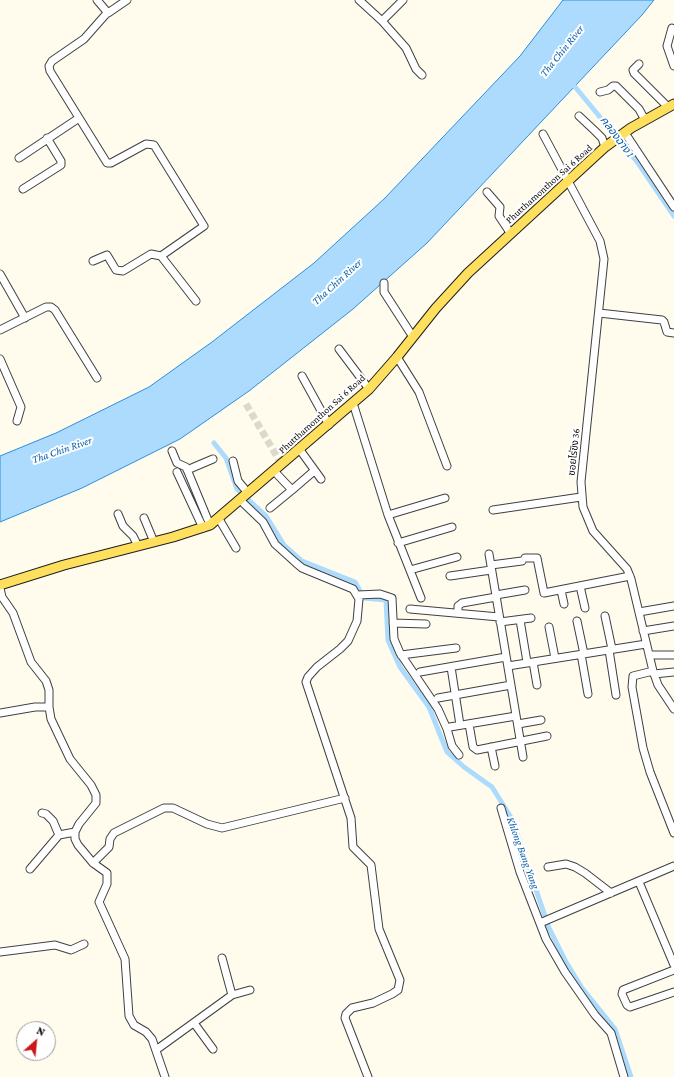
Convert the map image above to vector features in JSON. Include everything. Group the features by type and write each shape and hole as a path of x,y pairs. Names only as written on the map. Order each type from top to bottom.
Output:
{"main road":[{"name":"Phutthamonthon Sai 6 Road","path":"0,586 64,565 206,527 219,519 369,389 436,308 468,273 570,181 605,147 621,135 671,105"}],"street":[{"path":"97,0 107,13"},
{"path":"127,0 107,13 84,39 54,59 49,65 54,78 107,163 111,163 146,144 154,145 204,226 161,256"},
{"path":"359,0 382,21 406,48 416,69 422,75"},
{"path":"382,21 403,0"},
{"path":"672,28 667,46 674,66"},
{"path":"639,64 633,70 634,73 671,105"},
{"path":"600,92 616,86 639,109 645,120"},
{"path":"579,116 602,138 605,147"},
{"path":"19,158 79,118"},
{"name":"ซอยไร่ขิง 36","path":"543,134 570,181 600,241 604,259 581,497 590,527 627,569 630,576 653,673 658,685 674,709"},
{"path":"621,135 674,207"},
{"path":"23,189 61,165 61,161 47,138"},
{"path":"487,192 500,207 499,216 511,234"},
{"path":"94,261 107,255 116,270 119,271 151,254 161,256 196,301"},
{"path":"0,274 25,318"},
{"path":"384,283 384,292 413,337"},
{"path":"0,330 48,306 53,308 97,378"},
{"path":"599,313 662,320 667,332 674,333"},
{"path":"339,349 369,389"},
{"path":"397,357 419,392 447,466"},
{"path":"0,359 21,407 21,411 16,418 17,421"},
{"path":"302,376 329,425"},
{"path":"353,403 388,515 421,598"},
{"path":"300,450 321,479"},
{"path":"172,451 177,463 184,466 187,470 206,527"},
{"path":"187,470 213,458"},
{"path":"233,461 238,481 248,493"},
{"path":"274,471 292,490"},
{"path":"270,508 314,471"},
{"path":"177,472 206,527"},
{"path":"493,510 581,497"},
{"path":"388,515 445,498"},
{"path":"240,500 263,522 276,544 302,568 348,586 359,595 360,605 358,616 348,640 340,649 317,667 308,677 306,682 344,798 353,830 353,847 371,865 379,929 400,980 398,990 392,994 373,1003 352,1008 346,1014 345,1018 368,1077"},
{"path":"118,514 123,526 133,536 138,546"},
{"path":"144,518 154,542"},
{"path":"219,519 236,548"},
{"path":"398,543 452,528"},
{"path":"489,554 523,757"},
{"path":"410,570 457,557"},
{"path":"450,576 537,558 544,593 630,576"},
{"path":"0,586 2,597 13,613 30,662 46,680 50,694 49,708 51,719 65,749 91,785 96,795 96,803 74,832 75,839 78,846 93,863 107,873 108,877 99,902 125,960 129,1016 134,1025 149,1035 156,1050 165,1077"},
{"path":"580,586 585,608"},
{"path":"458,613 458,606 462,602 525,590"},
{"path":"561,590 564,604"},
{"path":"359,595 368,593 386,594 392,598 392,623 394,639 401,655 438,709 448,729 452,746 459,755"},
{"path":"639,612 674,606"},
{"path":"410,609 458,613 500,619 520,620 531,618"},
{"path":"605,616 611,650 616,695"},
{"path":"520,620 537,685"},
{"path":"577,621 588,694"},
{"path":"392,623 426,624"},
{"path":"643,631 674,626"},
{"path":"549,627 555,658"},
{"path":"508,666 646,644"},
{"path":"401,655 456,648"},
{"path":"649,655 674,655"},
{"path":"420,672 506,657"},
{"path":"451,667 460,725"},
{"path":"674,672 633,676 632,687 642,748 674,833"},
{"path":"438,698 511,686"},
{"path":"0,713 35,707 49,708"},
{"path":"450,727 516,716"},
{"path":"518,724 541,720"},
{"path":"469,724 474,750 491,748 547,736"},
{"path":"491,748 495,766"},
{"path":"93,863 109,847 110,839 114,833 164,808 173,808 207,824 222,828 344,798"},
{"path":"501,808 520,872 541,922 546,938 564,972 595,1016 610,1034 624,1077"},
{"path":"42,813 46,814 62,834"},
{"path":"30,869 62,834 74,832"},
{"path":"548,867 566,864 574,867 585,873 611,893"},
{"path":"541,922 674,866"},
{"path":"639,882 674,966"},
{"path":"0,952 55,946 71,950 84,944"},
{"path":"222,958 232,996"},
{"path":"674,970 623,990 622,994 627,1006 630,1007 674,992"},
{"path":"156,1050 232,996 250,990"},
{"path":"194,1023 213,1049"}],"water":[{"name":"Tha Chin River","path":"563,0 654,0 642,15 427,243 353,309 249,391 180,439 82,488 0,522 0,456 56,433 149,387 212,342 314,263 384,199 520,56"}],"waterway":[{"name":"คลองฉาง 1","path":"571,82 638,163 674,216"},
{"name":"Khlong Bang Yang","path":"214,443 226,458 237,489 266,516 284,545 302,561 355,582 364,598 386,600 388,640 400,667 429,707 447,752 464,767 492,787 512,819 549,928 566,962 582,988 615,1029 631,1077"}],"tunnel":[{"path":"246,404 282,465"}]}
